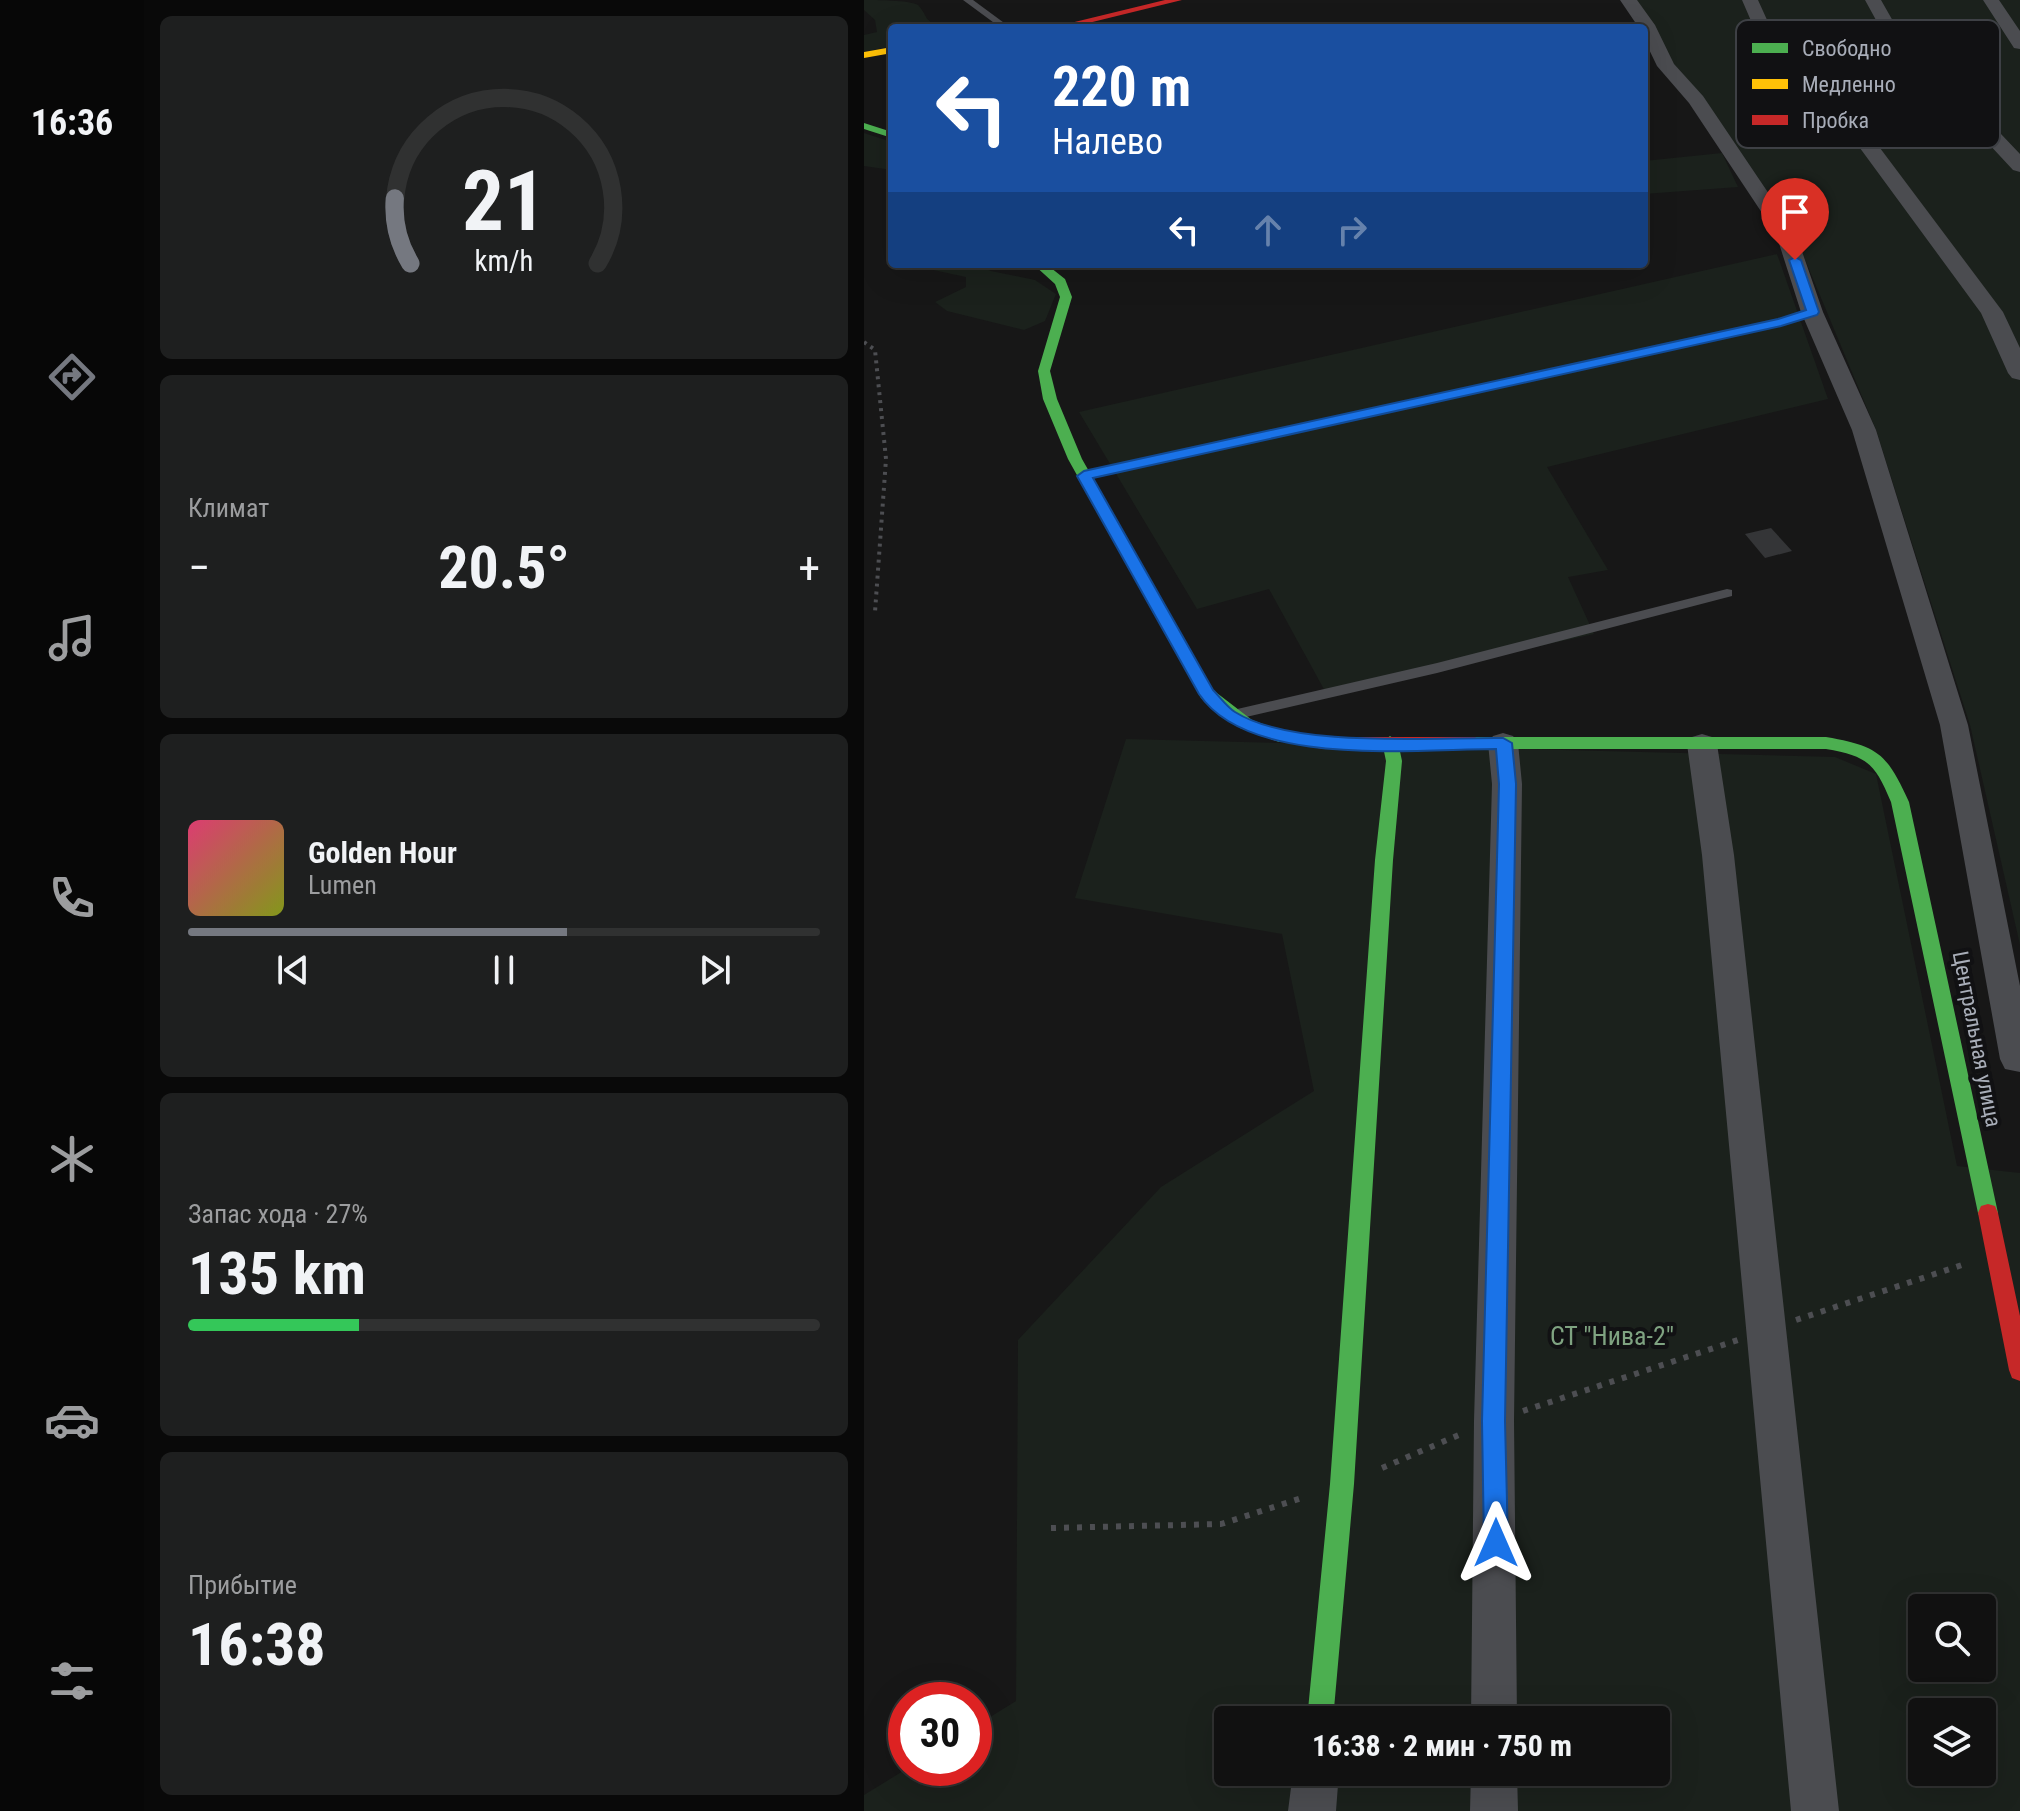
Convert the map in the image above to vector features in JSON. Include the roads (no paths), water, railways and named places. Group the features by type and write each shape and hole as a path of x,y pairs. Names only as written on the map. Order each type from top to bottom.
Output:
{"street":[{"path":"1069,24 1144,3 1177,0"},
{"path":"1628,0 1645,24"},
{"path":"1750,0 1759,20"},
{"path":"1873,0 1885,20"},
{"path":"1991,0 2020,44"},
{"path":"1648,29 1666,66 1696,100 1786,234 1812,312 1864,430 1954,725 2017,1059"},
{"path":"864,55 888,51"},
{"path":"864,126 888,134"},
{"path":"2000,139 2020,142"},
{"path":"2000,144 2020,166"},
{"path":"1870,148 1992,312 2020,373"},
{"path":"1044,268 1061,282 1066,297 1044,371 1050,399 1084,476 1207,694 1228,716 1285,738 1323,743 1702,744 1718,855 1815,1811"},
{"path":"1321,1706 1342,1484 1384,860 1394,761 1390,742"},
{"path":"1494,1706 1494,1405 1507,784 1503,743"},
{"name":"Центральная улица","path":"1702,744 1826,743 1856,748 1885,768 1900,802 1928,922 2020,1370"},
{"path":"1312,1811 1315,1786"},
{"path":"1494,1786 1494,1811"}],"lane":[{"path":"967,0 1001,24"},
{"path":"1084,476 1781,322 1812,312"},
{"path":"1228,716 1437,668 1727,593"}],"park label":[{"name":"СТ \"Нива-2\"","path":"1612,1336"}]}
